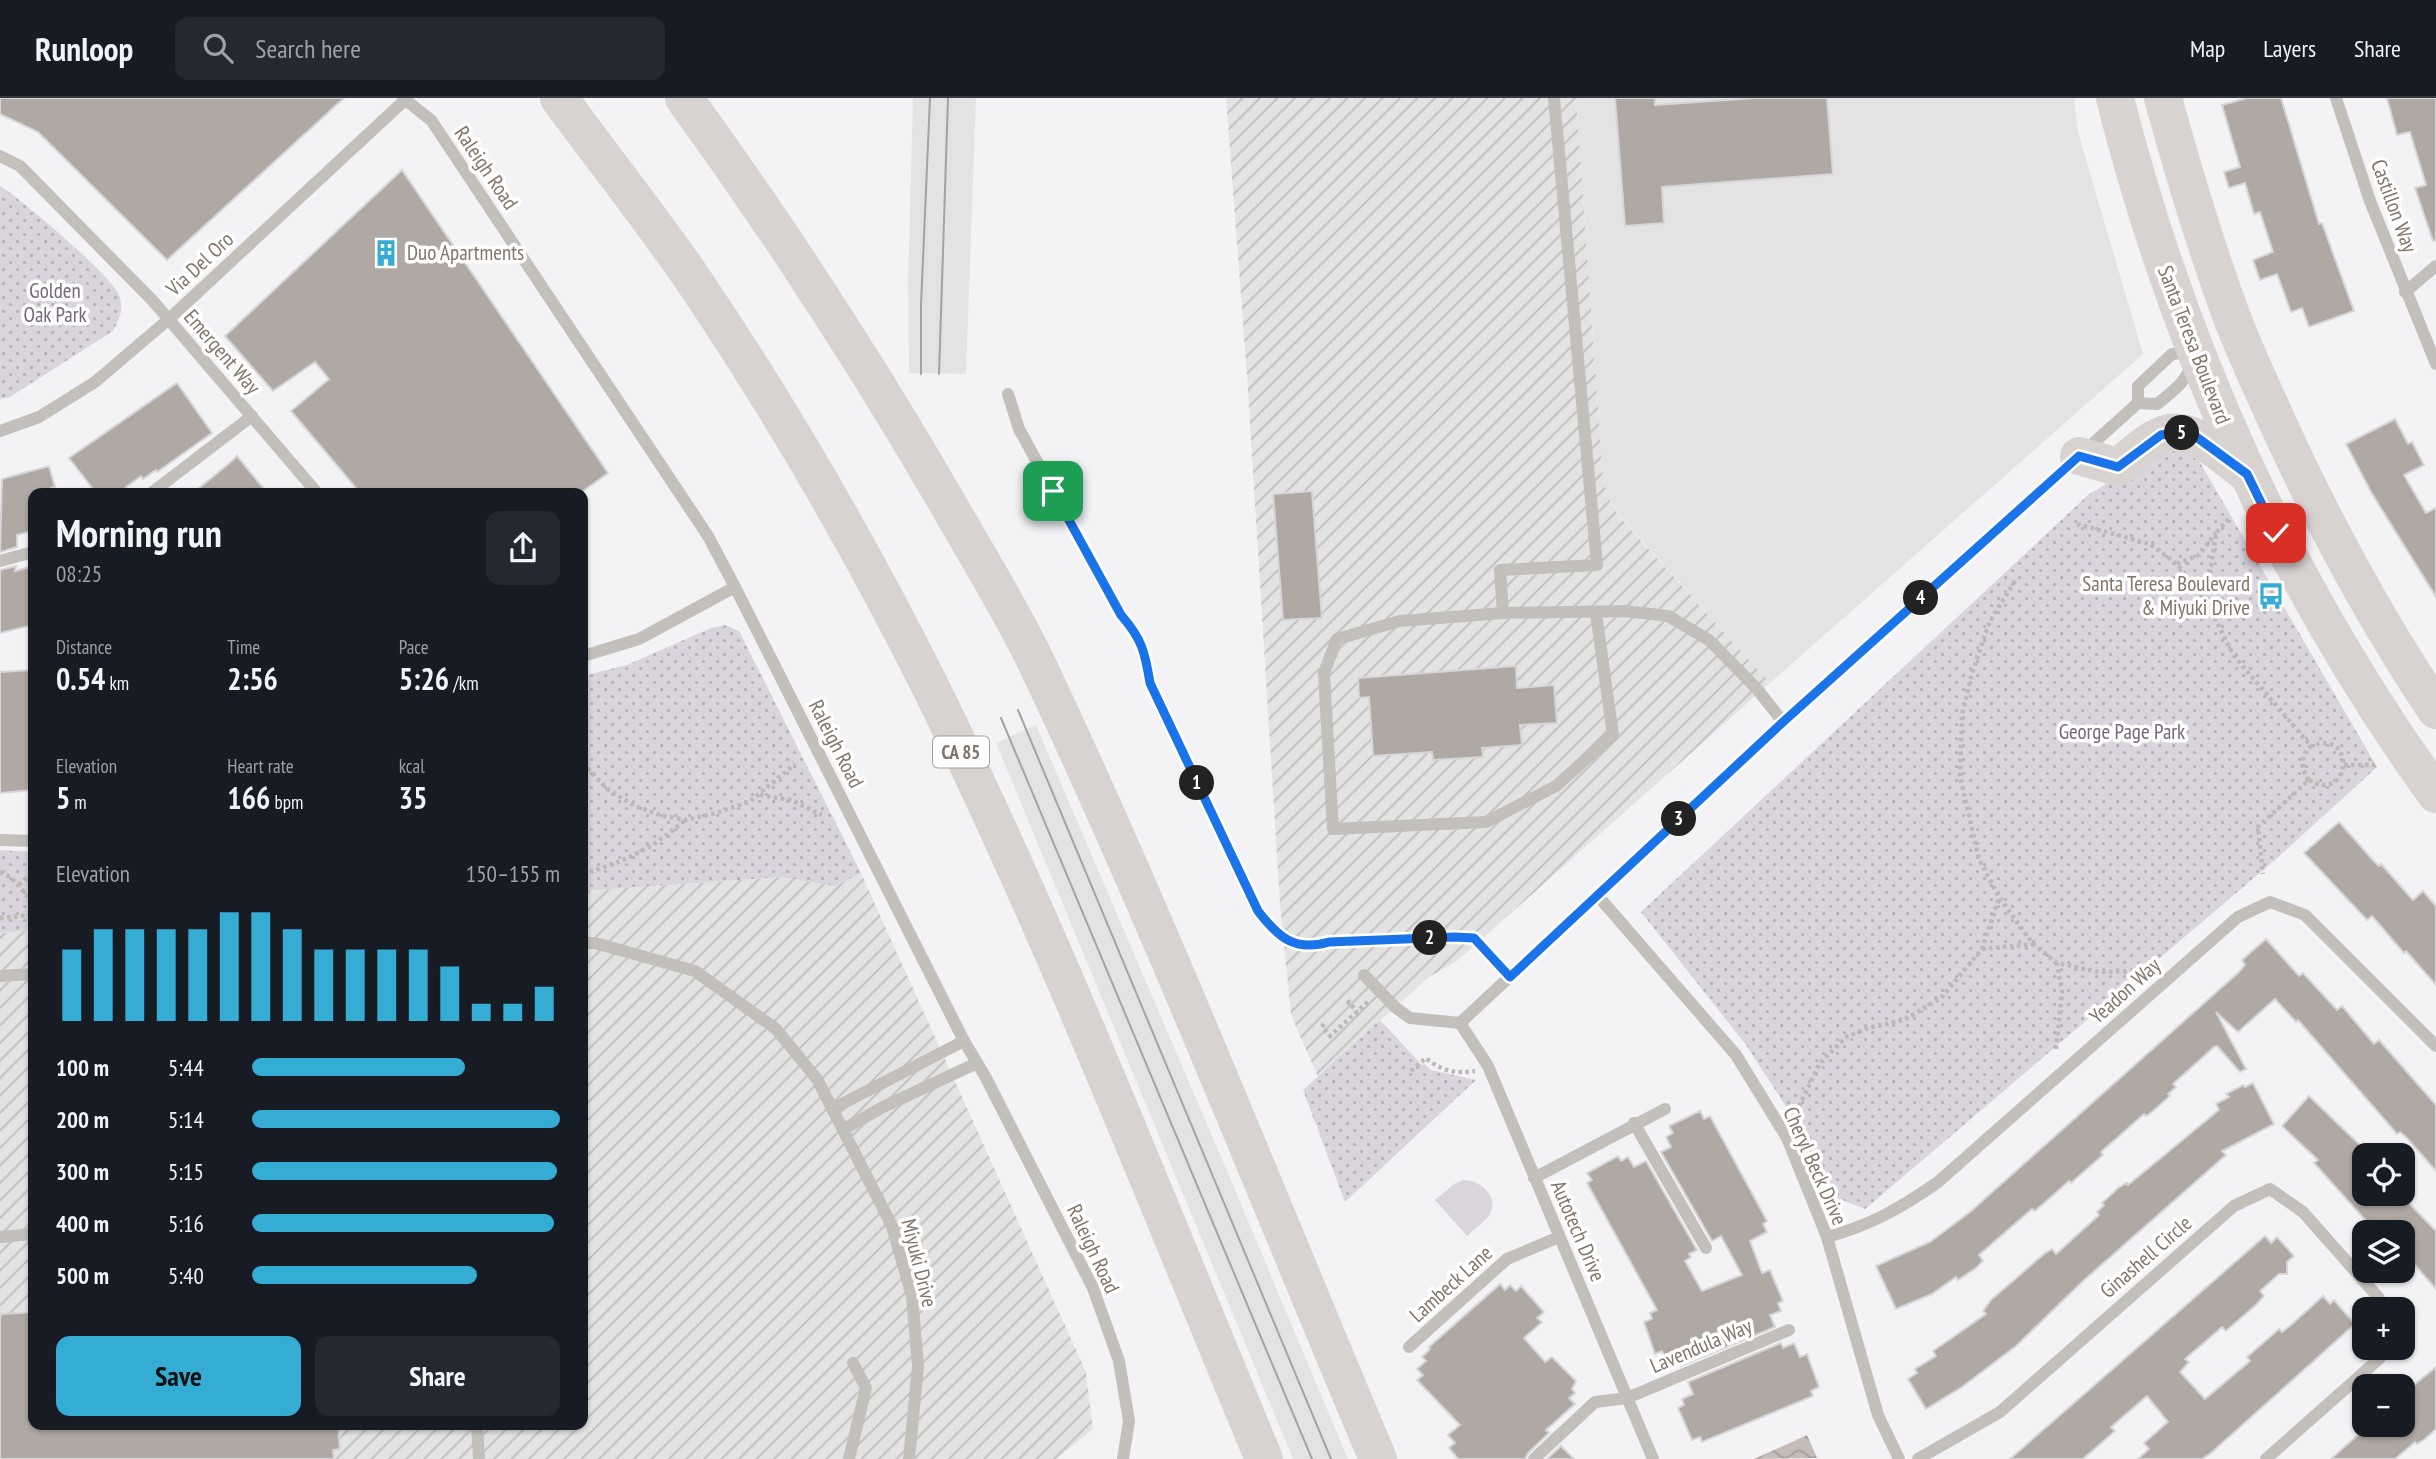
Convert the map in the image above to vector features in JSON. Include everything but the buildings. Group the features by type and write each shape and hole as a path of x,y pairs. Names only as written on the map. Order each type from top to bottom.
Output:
{"main road":[{"name":"CA 85","path":"559,98 691,277 769,400 856,548 928,683 997,826 1058,966 1264,1459"},
{"path":"684,98 806,271 897,416 1037,664 1104,805 1378,1459"},
{"name":"Santa Teresa Boulevard","path":"2115,98 2158,251 2200,348 2247,474 2302,581 2372,701 2436,794"},
{"path":"2163,98 2227,321 2335,543 2400,656 2436,710"},
{"path":"2079,456 2118,467 2161,435 2180,432 2195,436 2247,474"}],"street":[{"path":"1503,613 1500,570 1597,565 1553,98"},
{"name":"Castillon Way","path":"2336,98 2370,201 2436,364"},
{"name":"Via Del Oro","path":"0,431 39,417 95,382 169,319 405,99"},
{"name":"Raleigh Road","path":"405,99 431,120 708,536 735,587 964,1041 1093,1288 1121,1373 1129,1421 1123,1459"},
{"name":"Emergent Way","path":"0,156 20,166 169,319 313,488"},
{"path":"2405,292 2436,266"},
{"path":"2137,403 2157,404 2172,391 2189,374 2200,348"},
{"path":"1364,975 1395,1007 1410,1018 1460,1023 1783,722 2137,403 2138,386 2172,354 2200,348"},
{"path":"1008,394 1019,429 1121,615 1134,630 1146,654 1150,683 1258,911 1275,933 1294,943 1313,947 1329,942 1474,938 1510,977"},
{"path":"163,488 252,416"},
{"path":"0,561 28,553"},
{"path":"588,654 639,639 735,587"},
{"path":"1596,613 1613,735 1556,786 1486,822 1333,829 1324,673 1337,639 1400,621 1503,613 1625,611 1668,616 1709,640 1757,689 1783,722"},
{"path":"0,839 28,841"},
{"name":"Cheryl Beck Drive","path":"1598,896 1736,1055 1787,1138 1827,1237 1878,1415 1899,1459"},
{"name":"Yeadon Way","path":"1827,1237 1852,1230 1900,1209 1938,1182 2238,917 2270,902 2305,915 2436,1046"},
{"name":"Miyuki Drive","path":"588,943 695,971 776,1029 817,1079 892,1226 912,1296 918,1366 909,1459"},
{"path":"0,976 28,974"},
{"name":"Autotech Drive","path":"1460,1023 1488,1066 1653,1459"},
{"path":"834,1108 964,1041"},
{"path":"844,1129 883,1107 977,1063"},
{"path":"1534,1178 1665,1109"},
{"path":"1634,1123 1706,1248"},
{"name":"Ginashell Circle","path":"1917,1459 2000,1412 2234,1206 2270,1189 2302,1212 2378,1297"},
{"path":"0,1237 28,1234"},
{"name":"Lambeck Lane","path":"1409,1348 1507,1259 1559,1237"},
{"name":"Lavendula Way","path":"1534,1459 1595,1402 1627,1398 1789,1330"},
{"path":"2266,1459 2377,1360"},
{"path":"849,1459 866,1388 853,1363"},
{"path":"477,1430 479,1459"}],"path":[{"path":"2177,564 2199,555 2230,517"},
{"path":"2077,524 2150,544 2177,564 2207,601 2234,656 2311,746"},
{"path":"2207,601 2217,533"},
{"path":"2015,581 1990,621 1972,673 1962,715 1959,776 1979,859 1999,897 2033,944 2057,963 2099,972 2143,971"},
{"path":"2326,743 2333,746 2343,757 2342,772 2333,783 2320,785 2305,775 2302,762 2311,746 2326,743"},
{"path":"588,768 607,789 635,806 663,816 686,820 749,802 795,764"},
{"path":"2344,765 2375,765"},
{"path":"2263,874 2258,827 2309,780"},
{"path":"759,795 791,800 822,815"},
{"path":"588,872 625,861 662,840 686,820"},
{"path":"0,872 19,885 28,898"},
{"path":"19,885 28,877"},
{"path":"1797,1113 1820,1063 1846,1037 1868,1028 1904,1020 1941,998 1982,949 1999,897"},
{"path":"0,918 28,915"},
{"path":"1982,949 2033,944"},
{"path":"2056,1049 2062,992 2057,963"},
{"path":"1324,1024 1322,1027 1330,1036 1380,991"},
{"path":"1348,1004 1349,1002 1357,1012"},
{"path":"1411,1071 1426,1058 1450,1072 1476,1070"}],"shaded area":[{"path":"913,98 976,98 966,374 909,373 908,282"},
{"path":"1226,98 1576,98 1603,479 1607,495 1618,515 1770,683 1457,961 1429,977 1318,1077 1291,1015 1280,904 1247,375"},
{"path":"1576,98 2074,98 2078,132 2143,354 1770,683 1618,514 1607,495 1603,479"},
{"path":"1036,725 1348,1459 1293,1459 996,743"},
{"path":"861,873 1086,1372 1093,1429 1056,1459 0,1459 0,933 28,930 28,1430 588,1430 588,891 781,877 835,886"}],"green space":[{"name":"Golden Oak Park","path":"0,186 45,221 101,272 119,295 121,309 113,331 10,397 0,399"},
{"name":"George Page Park","path":"2184,435 2377,767 2275,860 1865,1209 1830,1195 1796,1122 1746,1045 1641,912 2088,495"},
{"path":"726,625 739,631 861,873 835,886 781,877 588,891 588,675 627,665 711,628"},
{"path":"0,850 28,852 28,930 0,933"},
{"path":"1380,1020 1422,1065 1424,1063 1431,1070 1476,1080 1345,1202 1303,1090"},
{"path":"1463,1180 1483,1187 1488,1191 1493,1203 1488,1217 1467,1236 1435,1200"}],"water":[{"path":"1807,1435 1817,1458 1754,1459"}],"tram line":[{"path":"921,374 921,305 930,98"},
{"path":"939,374 948,98"},
{"path":"1018,710 1331,1459"},
{"path":"1001,718 1312,1459"}],"place":[{"name":"Duo Apartments","path":"386,253"},
{"name":"Santa Teresa Boulevard & Miyuki Drive","path":"2271,596"}],"route":[{"path":"1053,491 1121,615 1134,630 1146,654 1150,683 1258,911 1275,933 1294,943 1313,947 1329,942 1474,938 1510,977 1783,722 2079,456 2118,467 2161,435 2180,432 2195,436 2247,474 2276,533"}]}
